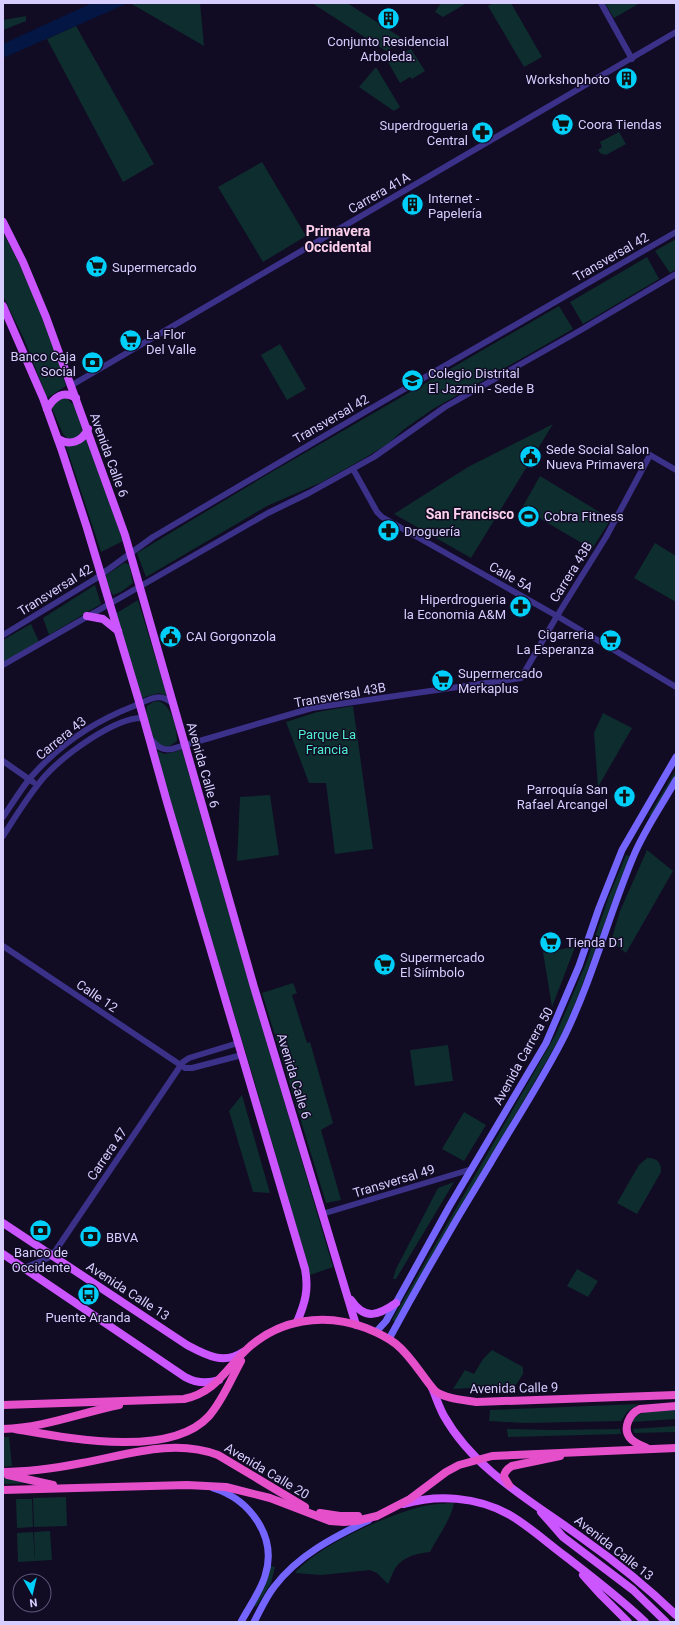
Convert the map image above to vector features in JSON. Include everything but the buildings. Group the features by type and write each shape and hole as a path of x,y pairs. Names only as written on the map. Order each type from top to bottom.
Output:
{"highway":[{"name":"Avenida Calle 9","path":"247,1350 273,1331 297,1322 327,1319 356,1324 389,1339 410,1358 432,1388 439,1394 458,1400 476,1402 676,1395"},
{"path":"3,1405 184,1399 192,1397 208,1389 219,1380 247,1350"},
{"path":"3,1429 16,1429 50,1435 128,1443 159,1440 182,1434 195,1428 217,1407 247,1350"},
{"path":"16,1429 68,1419 118,1405 153,1400"},
{"path":"650,1449 638,1444 629,1437 627,1426 629,1418 635,1411 640,1409 676,1406"},
{"name":"Avenida Calle 20","path":"3,1473 61,1467 146,1451 169,1448 192,1448 204,1449 218,1455 302,1506 326,1514 354,1516 366,1515 399,1505"},
{"path":"509,1485 504,1480 504,1474 512,1466 585,1451 676,1448"},
{"name":"Avenida Calle 20","path":"3,1490 198,1486 226,1487 270,1498 308,1514 330,1521 356,1521 377,1516 399,1505 446,1472 478,1460 492,1456 585,1451"},
{"path":"3,1473 64,1488"}],"main road":[{"name":"Avenida Calle 6","path":"3,222 40,302 72,385 130,553 254,987 356,1324"},
{"path":"3,306 32,370 58,439 80,506 140,703 148,736 305,1270 307,1282 306,1298 297,1322"},
{"path":"47,409 52,400 58,396 69,395 76,398"},
{"path":"58,439 67,442 76,441 83,437 88,429"},
{"path":"87,616 103,619 118,631"},
{"name":"Avenida Carrera 50","path":"376,1332 386,1321 449,1207 546,1043 579,966 599,908 622,850 676,757"},
{"name":"Avenida Carrera 50","path":"389,1339 451,1228 526,1104 564,1036 641,839 676,780"},
{"name":"Avenida Calle 13","path":"3,1223 187,1345 207,1356 213,1358 233,1358 247,1350"},
{"path":"3,1254 185,1377 202,1383 219,1380"},
{"path":"346,1293 359,1310 368,1314 382,1312 396,1303"},
{"name":"Avenida Calle 13","path":"432,1388 443,1415 449,1425 478,1460 494,1475 626,1570 675,1614"},
{"name":"Avenida Calle 20","path":"198,1486 221,1491 238,1499 255,1517 265,1540 268,1556 267,1569 264,1578 241,1622"},
{"path":"399,1505 414,1501 442,1498 457,1499 497,1508 518,1520 571,1560 645,1622"},
{"name":"Avenida Calle 13","path":"534,1503 563,1537 633,1590 666,1622"},
{"path":"254,1622 273,1588 284,1575 300,1561 340,1534 377,1516"},
{"path":"571,1560 601,1595 628,1622"},
{"path":"675,1614 676,1622"}],"street":[{"path":"601,3 632,58"},
{"name":"Carrera 41A","path":"72,385 676,32"},
{"name":"Transversal 42","path":"3,635 101,574 153,537 310,444 676,232"},
{"path":"3,665 268,513 309,493 352,469 398,441 445,407 676,274"},
{"name":"Carrera 43B","path":"521,678 606,537 650,454 676,470"},
{"name":"Calle 5A","path":"352,469 377,512 382,517 557,616 676,687"},
{"name":"Transversal 43B","path":"148,736 157,746 164,750 185,746 312,708 521,678"},
{"name":"Carrera 43","path":"3,817 29,780 75,737 102,720 140,703 161,697 167,698 173,704"},
{"name":"Carrera 43","path":"3,836 37,786 57,764 89,740 126,720 143,718"},
{"path":"3,761 37,786"},
{"name":"Calle 12","path":"3,946 180,1065"},
{"name":"Carrera 47","path":"51,1256 180,1065 189,1058 238,1043"},
{"path":"180,1065 185,1068 192,1068 242,1055"},
{"name":"Transversal 49","path":"322,1214 472,1169"},
{"path":"24,1268 51,1256"}],"green space":[{"path":"130,3 200,3 204,46"},
{"path":"312,3 347,3 405,40 386,51"},
{"path":"441,3 467,3 443,17 435,12"},
{"path":"493,3 511,3 542,57 524,67 488,6"},
{"path":"605,3 640,3 614,18"},
{"path":"26,16 26,21 3,30 3,20"},
{"path":"76,26 154,164 123,182 47,39"},
{"path":"411,49 425,71 412,79 410,77 400,83 388,62"},
{"path":"376,67 400,107 394,111 359,87"},
{"path":"619,132 626,144 606,155 600,153 598,150 602,147 600,142"},
{"path":"262,162 306,236 263,262 218,187"},
{"path":"3,232 22,269 38,307 66,386 47,398 24,339 3,296"},
{"path":"676,239 676,269 670,273 655,251"},
{"path":"647,257 659,279 583,324 570,302"},
{"path":"559,306 573,329 433,409 403,430 388,444 363,459 322,482 267,506 146,577 137,553 270,473"},
{"path":"280,344 306,389 287,400 261,355"},
{"path":"66,398 75,406 84,430 77,439 67,438 63,434 51,406 59,399"},
{"path":"553,424 471,558 394,514 468,467"},
{"path":"86,438 123,541 101,552 66,446"},
{"path":"540,476 611,519 592,549 522,508"},
{"path":"655,543 676,556 676,602 634,578"},
{"path":"124,563 129,564 133,583 121,592 113,595 105,576"},
{"path":"95,585 101,604 49,635 43,618"},
{"path":"138,600 167,696 159,693 142,698 115,614"},
{"path":"31,624 39,642 3,662 3,640"},
{"path":"158,701 167,707 175,724 177,741 168,747 164,747 156,741 147,721 147,706"},
{"name":"Parque La Francia","path":"353,706 373,849 335,854 326,783 309,783 286,722 317,712"},
{"path":"603,713 632,728 598,787 594,733"},
{"path":"182,750 333,1267 310,1275 254,1080 169,799 157,751 165,754"},
{"path":"676,770 676,776 651,817 649,815"},
{"path":"270,795 279,855 237,861 240,797"},
{"path":"647,850 673,871 626,953 611,941 620,911"},
{"path":"626,855 630,856 612,901 580,992 561,1036 396,1322 392,1320 556,1034 587,961 609,896"},
{"path":"575,947 552,1007 543,952"},
{"path":"293,983 297,993 292,995 307,1043 310,1042 333,1123 321,1130 341,1200 326,1203 262,993"},
{"path":"448,1045 453,1081 415,1086 410,1050"},
{"path":"242,1095 270,1193 253,1192 229,1111"},
{"path":"464,1112 486,1125 464,1161 442,1149"},
{"path":"647,1158 653,1158 658,1161 661,1172 637,1214 617,1203 639,1165"},
{"path":"454,1182 396,1279 393,1279 396,1269 438,1188"},
{"path":"577,1269 598,1281 588,1297 567,1286"},
{"path":"492,1350 523,1367 523,1374 516,1385 453,1389 465,1370 474,1374 483,1359"},
{"path":"638,1404 627,1412 621,1421 524,1423 489,1421 490,1410"},
{"path":"676,1410 676,1419 631,1422 635,1417 646,1412"},
{"path":"676,1426 676,1432 634,1433 633,1429"},
{"path":"507,1429 620,1429 621,1434 508,1437"},
{"path":"3,1437 9,1437 12,1466 3,1467"},
{"path":"3,1477 32,1483 3,1484"},
{"path":"66,1497 67,1526 34,1527 33,1498"},
{"path":"16,1499 32,1499 33,1527 17,1528"},
{"path":"454,1503 447,1522 430,1552 417,1554 399,1563 388,1584 377,1573 370,1570 321,1575 295,1573 306,1562 338,1541 377,1522 429,1505"},
{"path":"50,1531 52,1560 35,1561 34,1532"},
{"path":"33,1532 35,1561 18,1562 17,1533"},
{"path":"270,1566 275,1567 271,1583 256,1607 254,1605"}],"water":[{"path":"92,3 128,3 3,58 3,44"}],"place":[{"name":"Conjunto Residencial Arboleda.","path":"388,19"},
{"name":"Workshophoto","path":"626,79"},
{"name":"Coora Tiendas","path":"562,124"},
{"name":"Superdrogueria Central","path":"483,132"},
{"name":"Internet - Papelería","path":"413,205"},
{"name":"Supermercado","path":"96,267"},
{"name":"La Flor Del Valle","path":"130,341"},
{"name":"Banco Caja Social","path":"92,363"},
{"name":"Colegio Distrital El Jazmin - Sede B","path":"412,380"},
{"name":"Sede Social Salon Nueva Primavera","path":"531,456"},
{"name":"Cobra Fitness","path":"529,516"},
{"name":"Droguería","path":"389,531"},
{"name":"Hiperdrogueria la Economia A&M","path":"521,606"},
{"name":"CAI Gorgonzola","path":"170,636"},
{"name":"Cigarreria La Esperanza","path":"610,641"},
{"name":"Supermercado Merkaplus","path":"442,680"},
{"name":"Parroquía San Rafael Arcangel","path":"624,796"},
{"name":"Tienda D1","path":"550,942"},
{"name":"Supermercado El Siímbolo","path":"385,964"},
{"name":"Banco de Occidente","path":"41,1230"},
{"name":"BBVA","path":"90,1237"},
{"name":"Puente Aranda","path":"88,1295"}],"district":[{"name":"Primavera Occidental","path":"338,240"},
{"name":"San Francisco","path":"470,514"}]}
